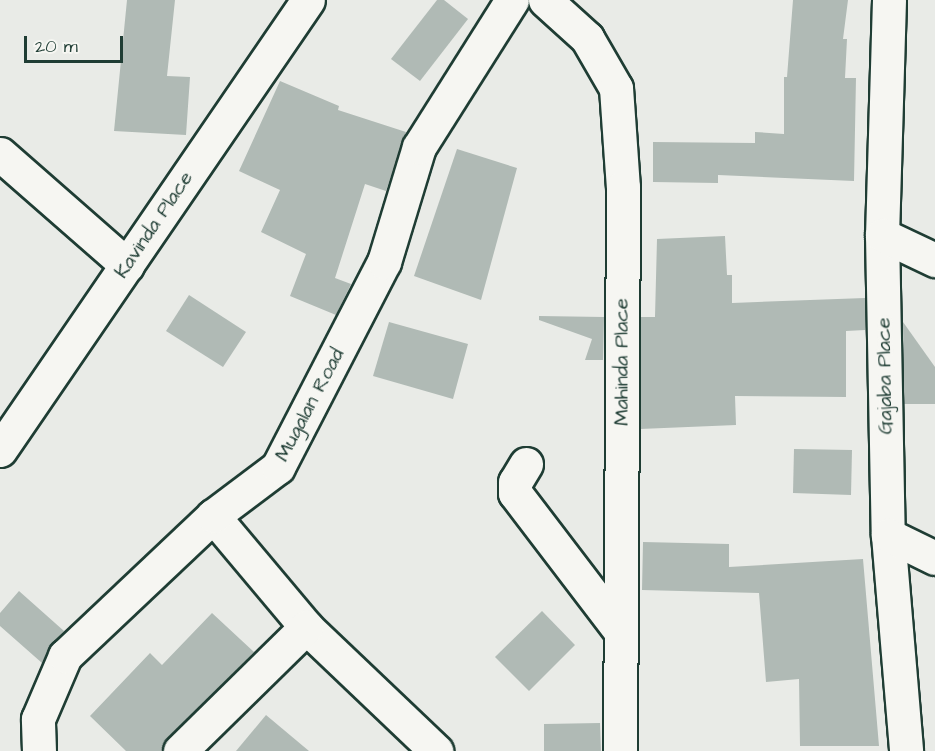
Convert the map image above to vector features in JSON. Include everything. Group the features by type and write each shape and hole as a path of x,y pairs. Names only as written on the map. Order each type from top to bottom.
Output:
{"street":[{"name":"Kavinda Place","path":"0,450 308,0"},
{"name":"Mugalan Road","path":"39,751 38,720 65,656 213,516 278,466 384,262 418,147 512,0"},
{"name":"Mahinda Place","path":"544,0 587,38 616,88 623,187 620,751"},
{"name":"Gajaba Place","path":"889,0 882,235 888,536 906,751"},
{"path":"0,154 127,265"},
{"path":"882,235 935,260"},
{"path":"526,464 515,482 514,493 620,631"},
{"path":"213,516 306,627 436,751"},
{"path":"888,536 935,558"},
{"path":"180,751 306,627"}],"building":[{"path":"127,0 175,0 167,76 190,77 186,135 114,131"},
{"path":"437,0 444,0 468,19 420,81 391,59"},
{"path":"793,0 848,0 843,39 847,39 845,78 856,78 854,181 718,175 718,183 653,182 653,142 755,143 755,132 784,134 784,77 787,77"},
{"path":"280,81 339,106 338,110 406,132 386,191 365,184 335,278 351,284 336,315 290,296 306,254 261,232 280,190 239,171"},
{"path":"457,149 517,168 481,300 414,276"},
{"path":"725,236 727,275 732,275 732,303 865,298 865,330 846,331 846,397 735,396 736,425 640,429 641,317 655,317 657,239"},
{"path":"189,295 246,332 223,367 166,331"},
{"path":"539,316 604,317 603,360 585,360 592,339 539,320"},
{"path":"389,322 468,344 453,399 373,376"},
{"path":"903,322 935,367 935,404 904,404"},
{"path":"794,449 852,450 851,495 793,493"},
{"path":"643,542 729,544 729,567 863,559 879,746 800,746 799,679 766,682 759,593 642,590"},
{"path":"19,591 64,631 52,643 42,663 0,626 0,613"},
{"path":"542,611 575,645 529,691 495,657"},
{"path":"212,613 254,652 167,738 161,751 126,751 90,716 150,653 162,665"},
{"path":"266,715 309,751 236,751"},
{"path":"600,723 601,751 544,751 544,724"}]}
